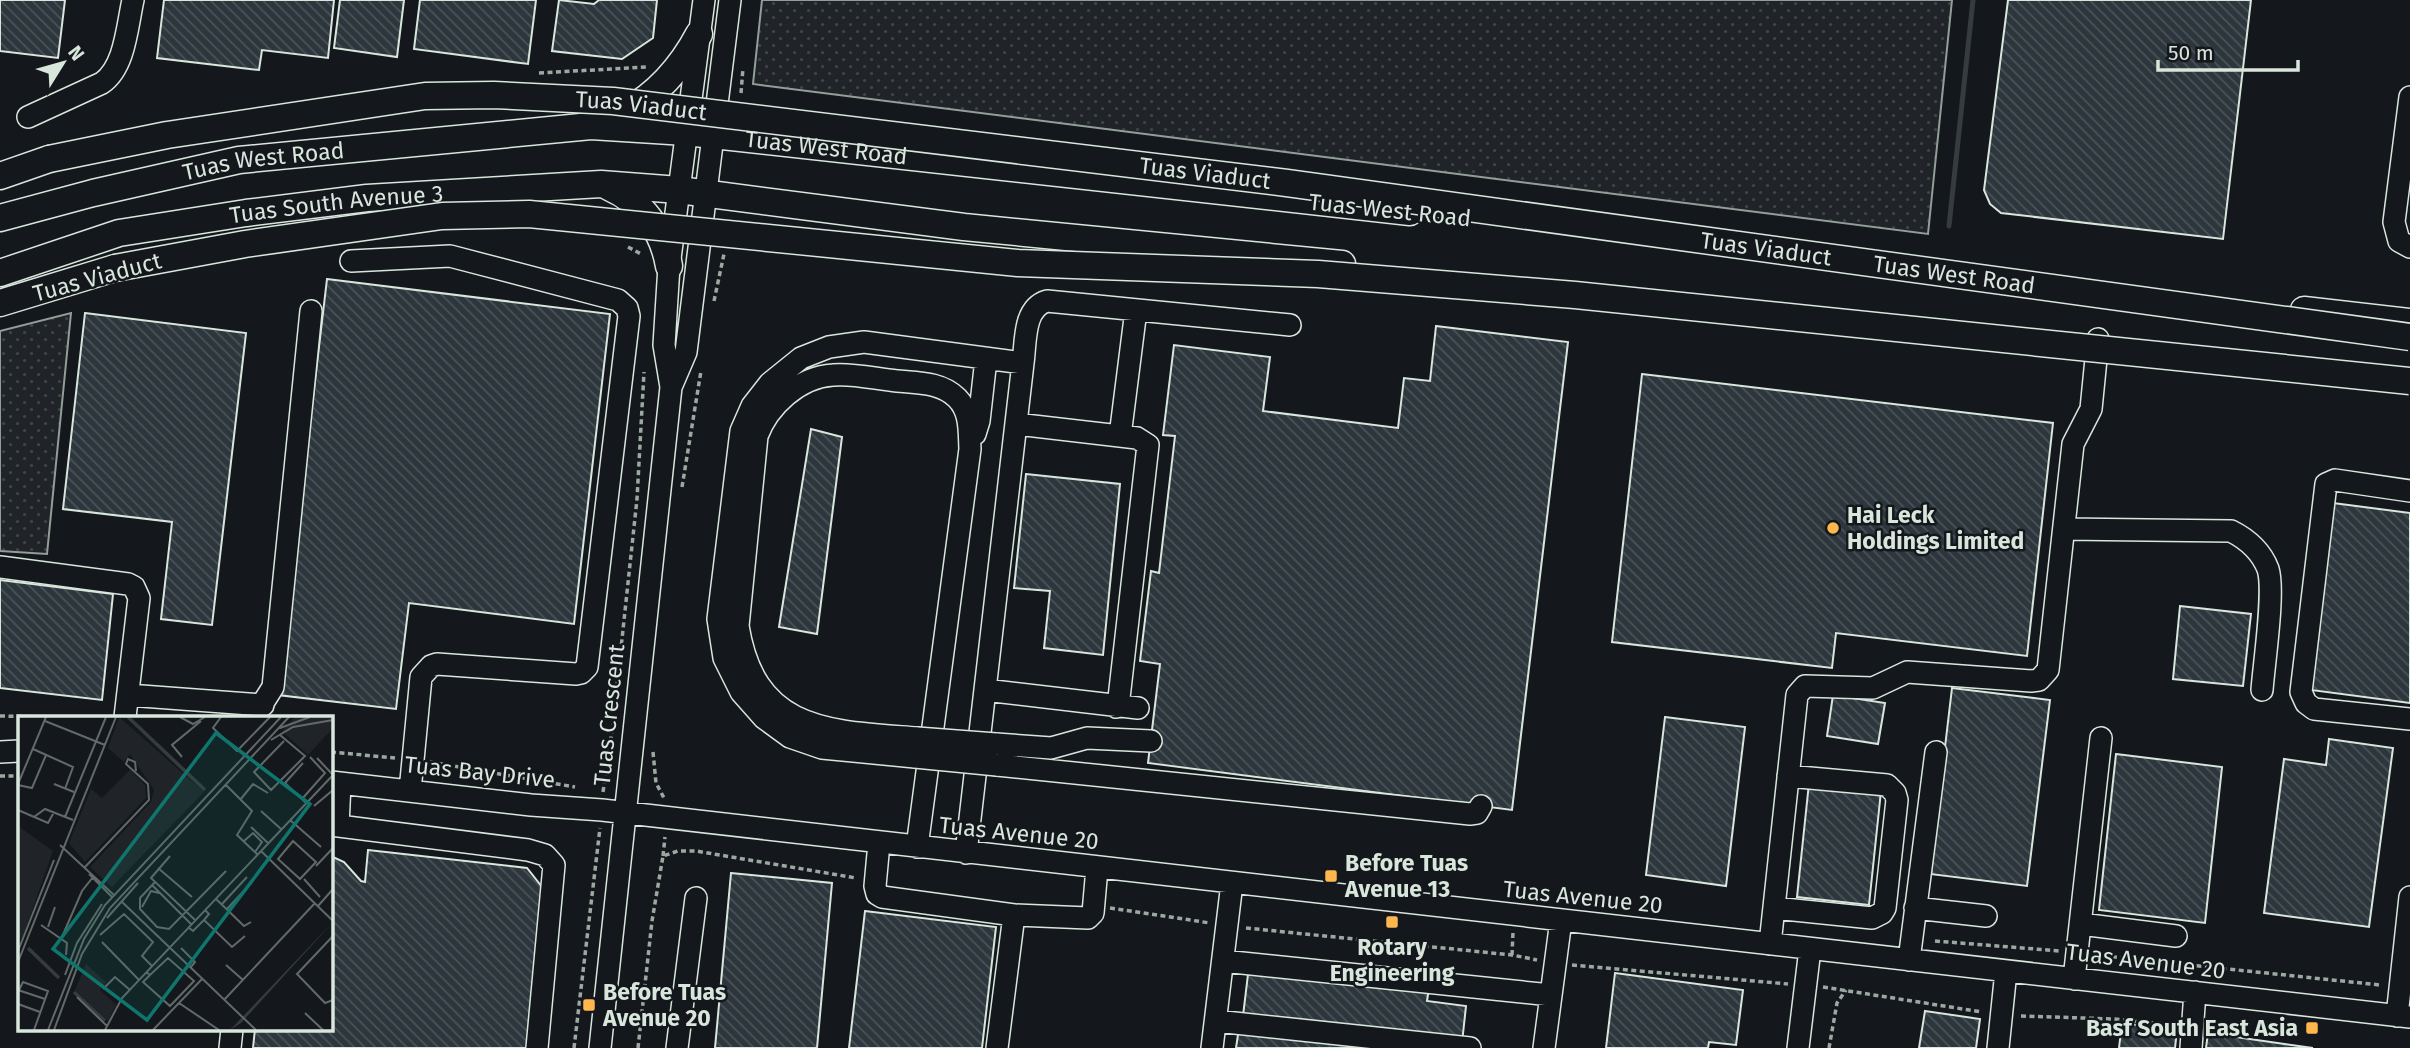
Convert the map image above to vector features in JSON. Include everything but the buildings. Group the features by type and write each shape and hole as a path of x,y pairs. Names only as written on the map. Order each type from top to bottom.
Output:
{"main road":[{"path":"591,126 621,114 661,87 682,62 699,34"},
{"name":"Tuas Viaduct","path":"0,176 49,159 167,135 425,96 494,95 613,101 1287,183 2410,337"},
{"name":"Tuas West Road","path":"0,218 93,193 239,160 591,126 685,132 2410,322"},
{"path":"601,184 626,196 647,215 662,239 658,264"},
{"name":"Tuas South Avenue 3","path":"0,273 120,233 246,213 367,198 601,184 679,190"},
{"path":"679,190 964,227 2098,339 2410,373"},
{"name":"Tuas Viaduct","path":"0,303 115,268 245,244 442,216 529,214 1018,264 1318,274 1561,294 2410,381"}],"street":[{"path":"28,117 110,77 117,68 133,0"},
{"name":"Tuas Crescent","path":"600,1048 671,387 664,345 658,264 679,190 705,0"},
{"name":"Tuas Crescent","path":"671,387 686,352 730,0"},
{"path":"2410,97 2394,222 2399,241 2410,247"},
{"path":"351,261 450,256 618,300 627,308 629,316 587,667 576,674 437,664 431,666 421,677 410,790"},
{"path":"967,853 1031,312 1047,300 1290,325"},
{"path":"1120,436 1136,310"},
{"path":"128,695 258,711 273,687 311,311"},
{"path":"1770,944 1797,695 1805,686 1873,688 1907,672 2031,681 2039,680 2048,670 2073,444 2091,409 2098,339"},
{"path":"1023,363 864,342 829,347 801,358 770,383 752,406 741,431 718,619 724,658 741,692 764,718 790,737 822,748 916,748 996,755 1470,814 1476,813 1481,806"},
{"path":"917,847 970,449 979,421 986,359"},
{"path":"916,748 801,721 776,705 758,683 742,654 738,626 757,436 761,425 784,397 814,379 833,375 937,385 958,398 967,414 970,449"},
{"path":"1016,424 1137,438 1148,445 1116,707"},
{"path":"2410,491 2335,480 2326,484 2301,692 2306,704 2314,709 2410,719"},
{"path":"2064,529 2231,531 2248,539 2268,570 2270,598 2262,690"},
{"path":"0,567 134,587 139,598 125,716"},
{"path":"985,690 1138,708"},
{"path":"996,755 1051,748 1087,737 1151,741"},
{"path":"2074,979 2101,738"},
{"path":"0,752 18,751"},
{"path":"1909,960 1936,752"},
{"path":"1774,908 1872,918 1882,914 1885,908 1897,800 1895,793 1887,785 1788,776"},
{"path":"336,782 334,825 528,849 545,855 554,865 537,1048"},
{"name":"Tuas Bay Drive","path":"336,782 624,814"},
{"name":"Tuas Avenue 20","path":"624,814 2404,1016"},
{"path":"879,843 875,881 877,894 1014,915 1088,918 1093,913 1097,868"},
{"path":"1212,1048 1232,883"},
{"path":"2404,1016 2401,987 2407,961 2410,897"},
{"path":"677,1048 696,898"},
{"path":"1915,908 1986,916"},
{"path":"997,1048 1014,915"},
{"path":"1545,1048 1561,920"},
{"path":"2081,924 2176,936"},
{"path":"1798,1048 1810,949"},
{"path":"1223,961 1551,995"},
{"path":"1998,1048 2006,971"},
{"path":"2191,1048 2195,992"},
{"path":"1216,1021 1470,1048"},
{"path":"230,1048 232,1030"}],"path":[{"path":"713,304 726,243"},
{"path":"624,244 658,264"},
{"path":"616,695 636,499 644,366"},
{"path":"681,492 701,370"},
{"path":"0,716 18,716"},
{"path":"574,1048 603,792 614,721"},
{"path":"653,751 656,783 666,800"},
{"path":"332,752 413,759 576,787"},
{"path":"0,776 18,776"},
{"path":"638,1048 652,921 663,856 678,851 695,851 875,881"},
{"path":"1094,906 1227,926 1512,955 1556,963 1805,985 2002,1015 2114,1019 2193,1026"},
{"path":"2078,953 2401,987"},
{"path":"1829,1048 1837,1003 1846,990"}],"shaded area":[{"path":"762,0 1952,0 1928,234 753,84"},
{"path":"71,313 47,554 0,551 0,331"}],"waterway":[{"path":"1949,226 1973,0"}],"place":[{"name":"Hai Leck Holdings Limited","path":"1833,528"},
{"name":"Before Tuas Avenue 13","path":"1331,876"},
{"name":"Rotary Engineering","path":"1392,922"},
{"name":"Before Tuas Avenue 20","path":"589,1005"},
{"name":"Basf South East Asia","path":"2312,1028"}]}
